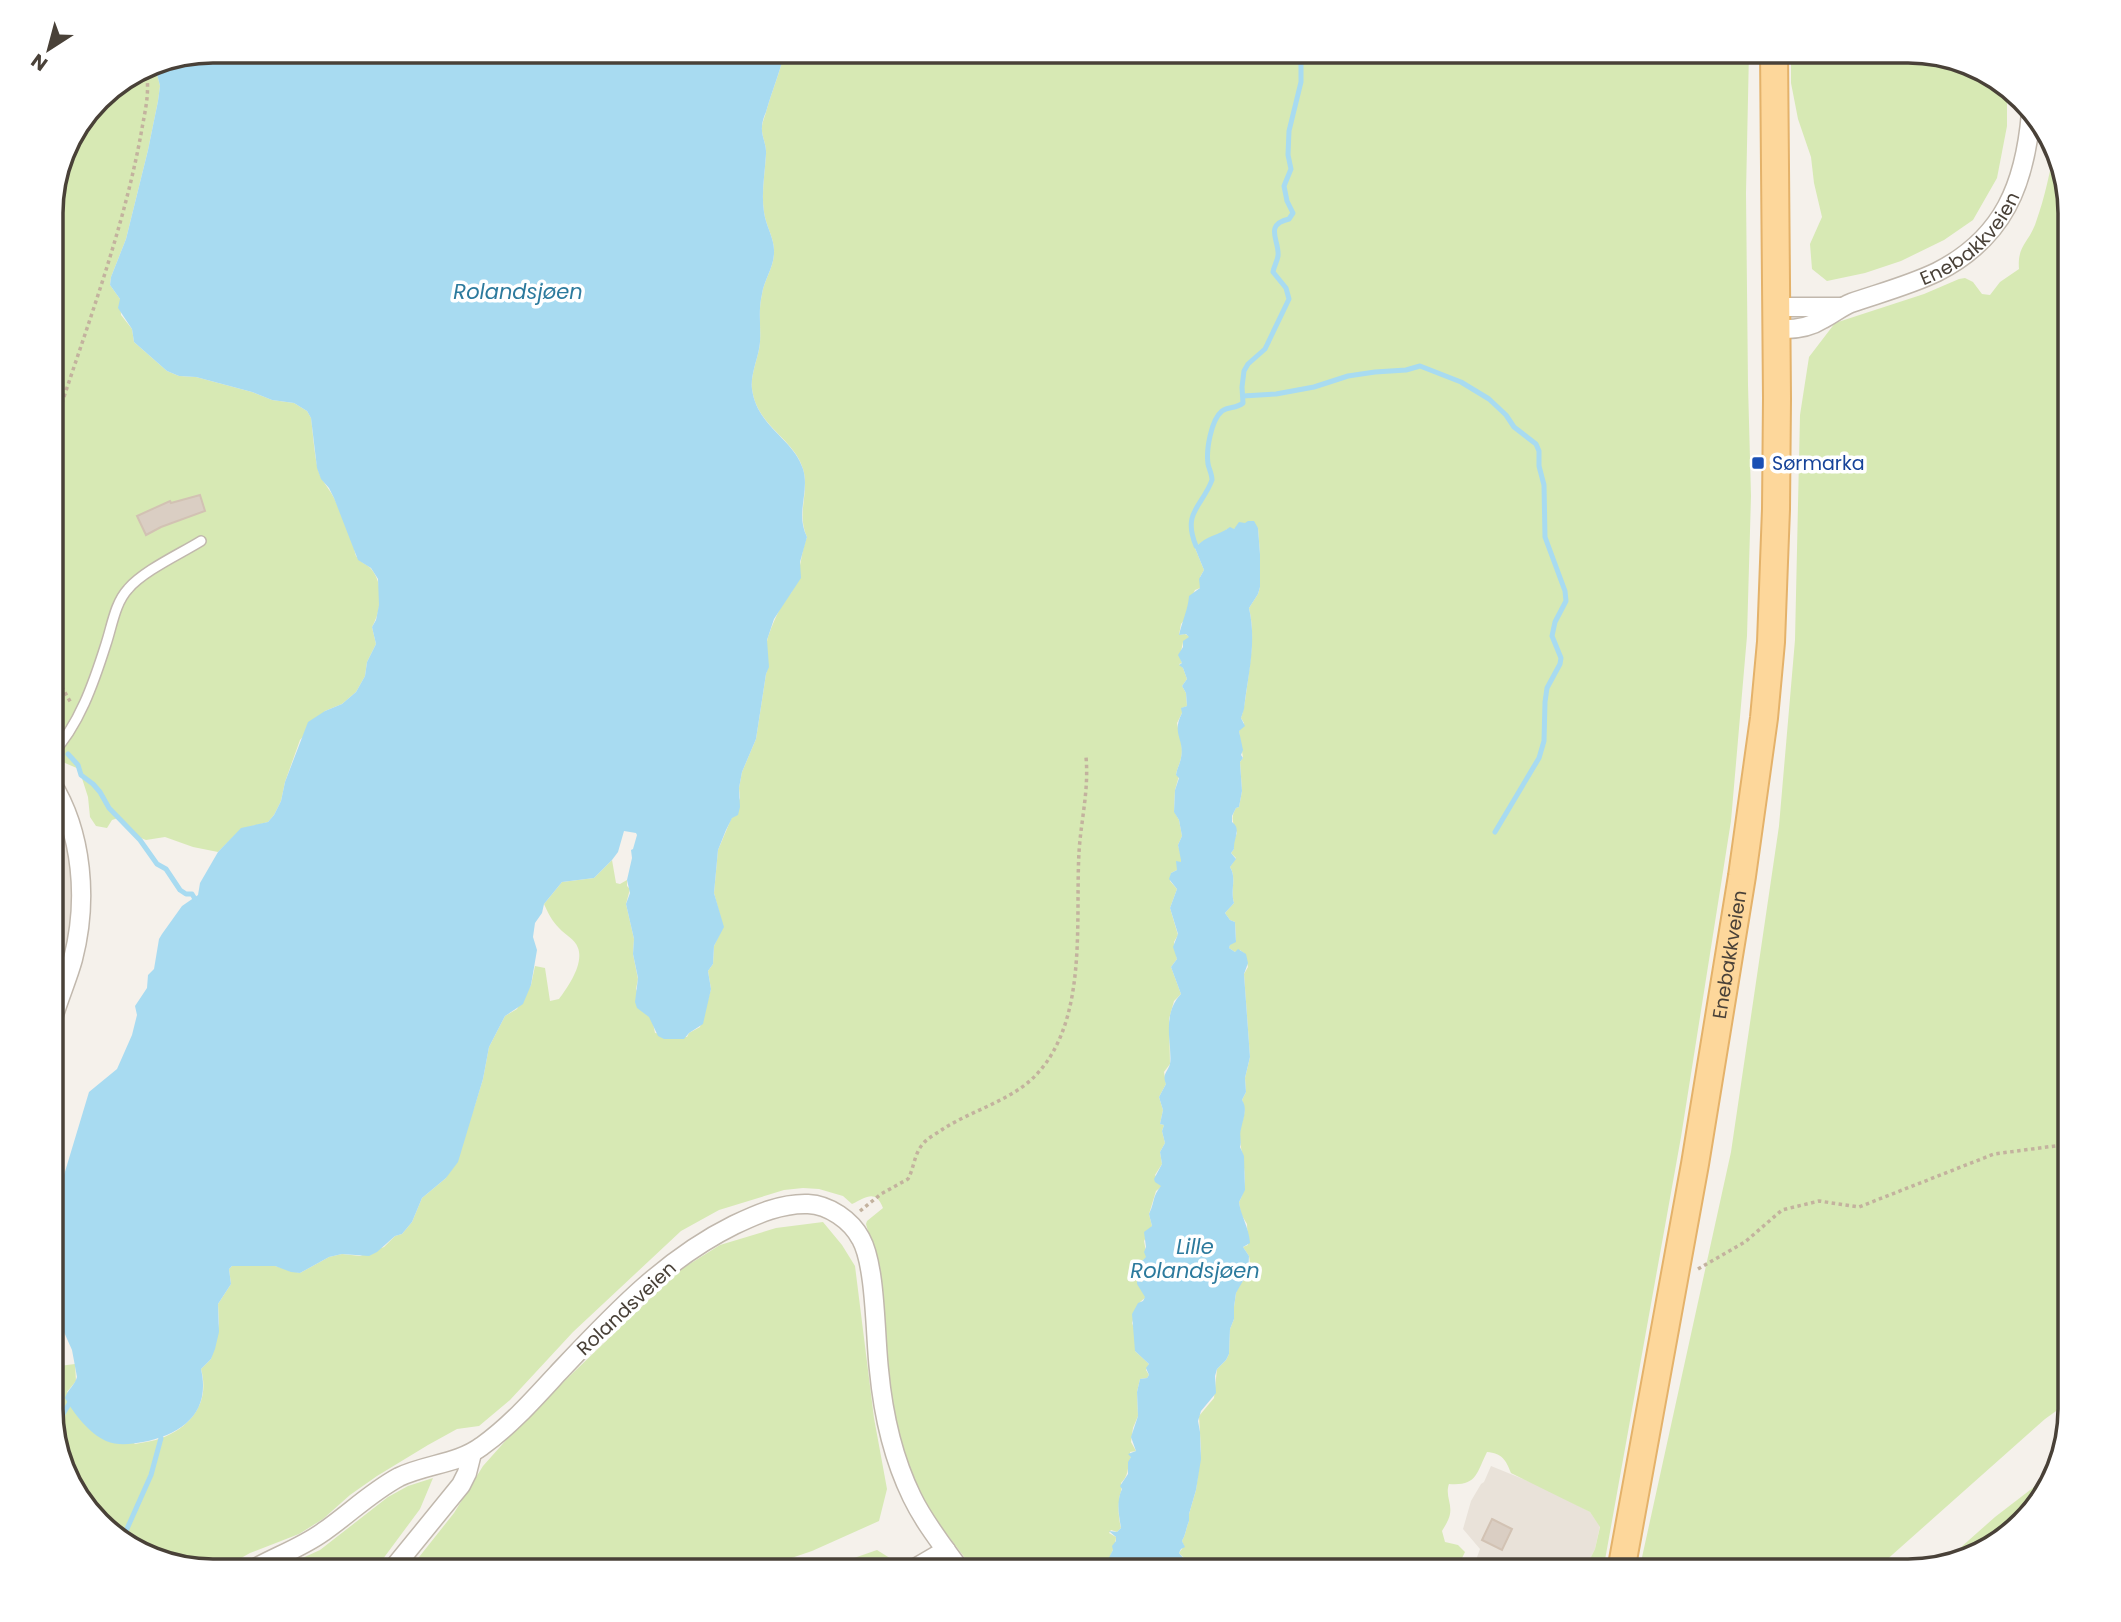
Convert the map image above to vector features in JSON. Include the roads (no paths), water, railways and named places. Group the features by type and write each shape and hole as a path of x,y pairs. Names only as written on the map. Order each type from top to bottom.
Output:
{"main road":[{"name":"Enebakkveien","path":"1623,1559 1736,913 1764,718 1775,551 1777,318 1774,63"}],"street":[{"name":"Enebakkveien","path":"1777,318 1842,307 1937,272 1960,258 1979,243 2004,211 2019,183 2028,148 2030,125"},
{"path":"63,804 75,840 80,905 73,960 63,990"},
{"name":"Rolandsveien","path":"272,1559 321,1533 373,1492 394,1480 472,1453 518,1415 640,1289 678,1259 716,1234 757,1214 787,1205 823,1207 848,1222 861,1238 869,1262 880,1383 894,1447 911,1496 946,1550"},
{"path":"401,1559 456,1491 467,1473 472,1453"},
{"path":"931,1559 946,1550 952,1559"}],"lane":[{"path":"63,741 95,676 122,596 135,582 201,541"}],"water":[{"name":"Rolandsjøen","path":"213,63 781,63 762,125 766,151 763,205 774,253 761,300 760,342 752,389 761,413 792,449 803,469 805,486 802,519 807,537 800,562 801,578 774,619 767,640 769,667 756,739 742,772 738,815 732,818 718,850 714,893 724,927 714,946 713,964 708,971 711,989 703,1024 684,1039 664,1039 658,1036 649,1017 637,1008 635,1002 638,978 633,954 634,939 626,904 630,893 627,880 631,850 637,835 624,831 618,852 594,878 562,882 544,904 535,923 533,937 537,950 531,985 523,1004 505,1016 489,1047 483,1079 458,1162 446,1178 422,1198 412,1222 402,1234 395,1236 369,1256 342,1254 329,1257 300,1273 275,1266 232,1266 229,1269 231,1284 218,1304 219,1332 215,1349 211,1359 201,1369 203,1384 198,1409 182,1427 170,1433 143,1442 120,1444 106,1441 88,1428 65,1398 77,1377 72,1350 63,1330 63,1178 89,1092 117,1069 132,1035 137,1015 135,1006 147,988 148,975 154,969 159,939 182,906 198,895 200,883 218,852 241,828 268,822 274,815 308,722 342,704 356,692 365,676 367,662 376,644 372,627 379,605 378,579 371,568 358,560 334,498 321,479 317,468 311,418 307,411 294,403 272,400 252,392 167,371 134,342 132,329 118,308 120,299 110,285 111,277 126,239 148,150 160,86 157,74 193,64"},
{"name":"Lille Rolandsjøen","path":"1254,521 1258,528 1260,587 1249,608 1251,659 1241,718 1245,726 1239,731 1243,750 1240,762 1242,791 1239,807 1232,816 1237,831 1231,853 1236,859 1230,867 1234,903 1225,913 1235,922 1236,942 1229,948 1246,954 1248,963 1244,974 1250,1057 1245,1078 1246,1092 1242,1100 1245,1110 1240,1132 1245,1190 1239,1202 1250,1243 1243,1247 1249,1256 1248,1272 1236,1293 1229,1354 1217,1369 1216,1393 1201,1411 1198,1421 1201,1459 1189,1521 1182,1541 1185,1547 1179,1553 1184,1559 1108,1559 1116,1541 1116,1537 1109,1531 1117,1532 1121,1528 1118,1508 1122,1489 1120,1486 1128,1474 1131,1457 1128,1454 1136,1451 1131,1437 1138,1416 1137,1392 1140,1379 1149,1375 1146,1368 1149,1364 1135,1351 1132,1314 1145,1297 1137,1280 1142,1282 1144,1277 1144,1232 1152,1226 1149,1214 1161,1186 1154,1179 1162,1164 1160,1152 1165,1143 1162,1131 1164,1125 1160,1124 1163,1110 1159,1097 1166,1084 1165,1076 1170,1062 1171,1012 1181,994 1171,967 1177,959 1173,947 1178,934 1170,908 1177,889 1169,879 1171,873 1177,870 1176,861 1181,862 1178,845 1182,836 1179,820 1174,812 1175,790 1179,778 1176,775 1182,751 1178,726 1181,708 1187,706 1186,693 1182,686 1187,679 1179,665 1182,663 1178,655 1183,641 1189,637 1186,634 1179,635 1189,596 1200,588 1199,579 1204,570 1195,548 1203,540 1230,527 1234,529 1239,522"}],"waterway":[{"path":"1196,546 1192,535 1192,517 1212,480 1208,464 1212,428 1222,411 1243,403 1244,371 1265,349 1289,299 1286,288 1273,272 1278,256 1274,234 1277,225 1289,219 1293,213 1284,186 1291,169 1288,155 1289,131 1301,82 1300,63"},
{"path":"1243,396 1276,394 1314,387 1348,376 1420,366 1461,382 1489,399 1514,427 1536,444 1544,485 1545,537 1565,591 1566,601 1555,622 1552,636 1561,658 1547,688 1544,741 1539,758 1495,832"},
{"path":"68,754 78,765 81,775 100,792 109,808 140,840 157,864 166,869 180,890 192,894 195,899"},
{"path":"63,1414 69,1404"},
{"path":"126,1531 151,1475 161,1438"}],"place":[{"name":"Sørmarka","path":"1758,463"}]}
